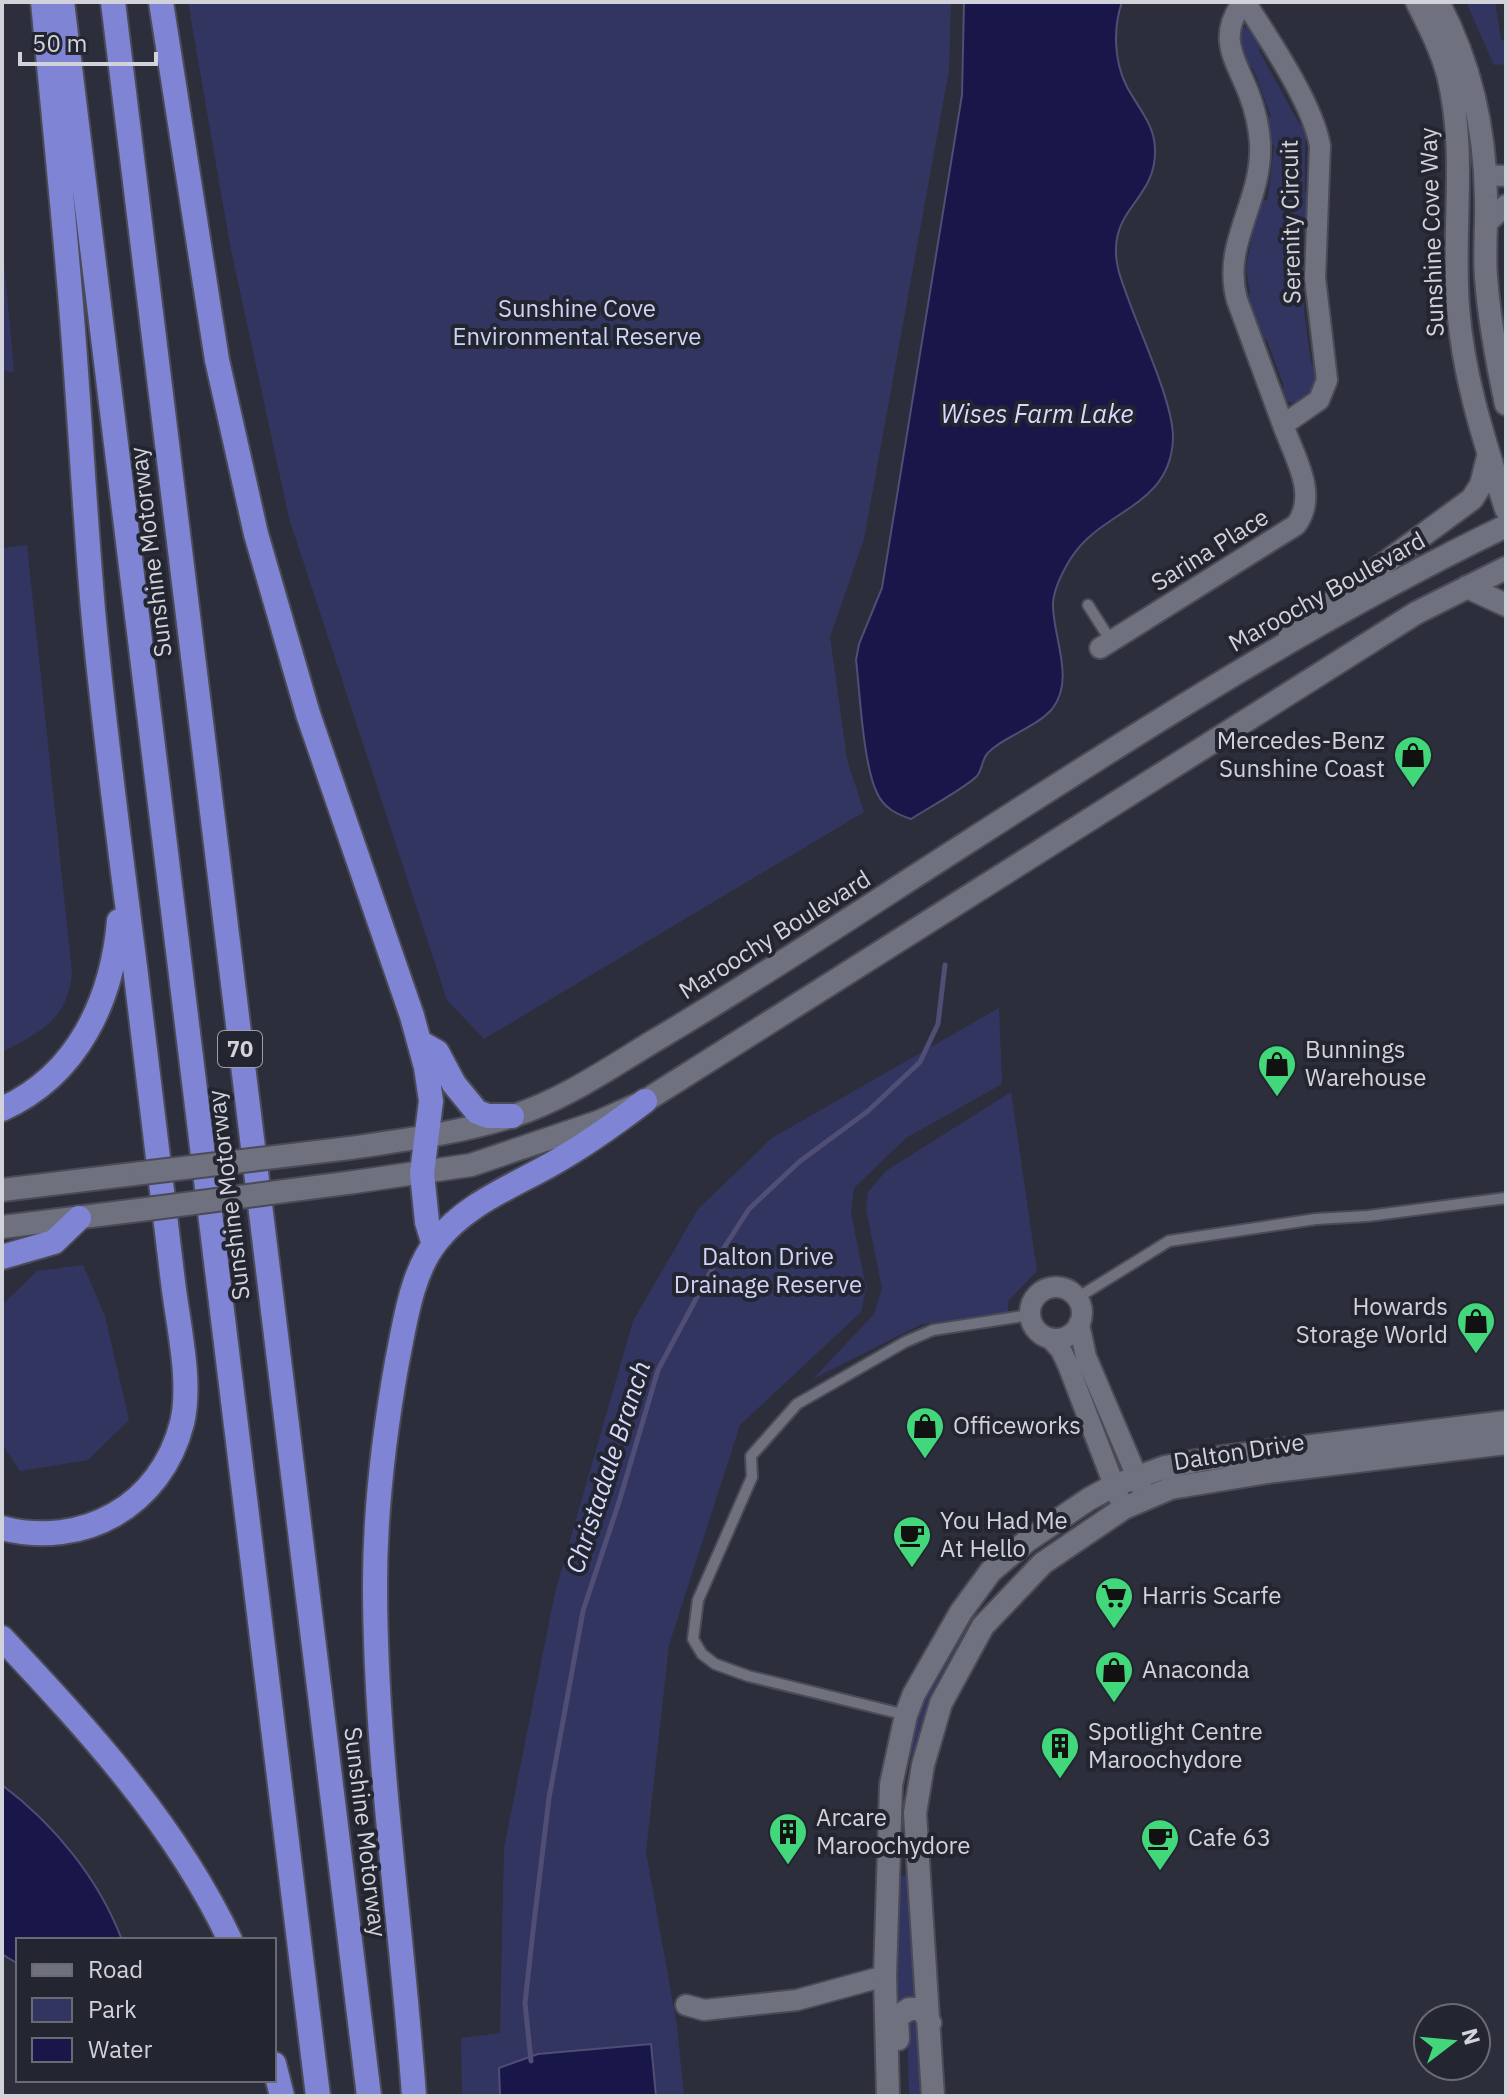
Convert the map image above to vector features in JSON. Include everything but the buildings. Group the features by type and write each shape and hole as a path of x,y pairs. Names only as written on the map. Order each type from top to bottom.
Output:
{"highway":[{"path":"2,1528 21,1533 59,1533 95,1525 119,1514 140,1498 163,1470 175,1445 185,1401 106,743 43,2"},
{"name":"Sunshine Motorway","path":"62,2 318,2096"},
{"name":"Sunshine Motorway","path":"113,2 369,2096"},
{"path":"161,2 217,360 256,534 308,714 421,1043 431,1101 422,1173 427,1222 434,1245"},
{"path":"2,1109 45,1082 75,1050 93,1023 115,960 123,874"},
{"path":"421,1043 437,1052 454,1084 477,1112 488,1116 512,1116"},
{"path":"414,2096 377,1667 375,1582 380,1483 395,1374 416,1283 434,1245 452,1223 612,1127 645,1101"},
{"path":"2,1257 54,1242 79,1218"},
{"path":"2,1638 84,1726 144,1799 197,1879 229,1938"},
{"path":"276,2072 282,2096"}],"main road":[{"name":"Sunshine Cove Way","path":"1417,2 1447,72 1455,117 1459,174 1458,306 1463,351 1488,457 1506,509"},
{"path":"1438,2 1461,51 1495,176 1486,224 1485,273 1506,403"},
{"path":"1459,174 1495,176"},
{"path":"1228,678 1472,499 1481,485 1488,457"},
{"name":"Maroochy Boulevard","path":"2,1190 428,1137 512,1116 562,1096 748,985 1228,678 1436,560 1506,526"},
{"path":"2,1227 471,1165 523,1150 598,1122 645,1101 1416,613 1506,568"},
{"path":"1467,587 1506,605"},
{"name":"Dalton Drive","path":"906,1715 914,1694 961,1612 991,1571 1027,1541 1113,1486 1165,1467 1207,1459 1506,1422"},
{"name":"Dalton Drive","path":"933,2096 915,1813 923,1765 941,1703 983,1626 1043,1563 1124,1508 1171,1488 1211,1480 1506,1443"},
{"path":"888,2096 885,1976 888,1834 891,1785 906,1715"},
{"path":"888,1834 891,1851 896,1857 901,1856 905,1843 904,1810 909,1774 923,1765"},
{"path":"900,2096 897,2017 909,2009 922,2009 930,2023"}],"street":[{"name":"Serenity Circuit","path":"1244,2 1307,108 1320,146 1315,265 1318,317 1327,380 1319,400 1283,425 1237,300 1233,281 1235,250 1253,200 1260,162 1256,117 1229,44 1234,17 1244,2"},
{"path":"1486,224 1506,205"},
{"name":"Sarina Place","path":"1106,645 1300,521 1306,506 1306,493 1283,425"},
{"path":"1124,1508 1061,1350 1023,1316 1045,1289 1061,1287 1077,1298 1082,1311 1079,1324 1086,1357 1146,1498"},
{"path":"1050,1338 1063,1338 1079,1324"},
{"path":"686,2005 704,2010 797,2000 885,1976"}],"lane":[{"path":"1088,605 1106,645"},
{"path":"1077,1298 1169,1241 1316,1219 1368,1216 1506,1198"},
{"path":"906,1715 748,1676 715,1664 702,1654 693,1639 698,1600 752,1477 751,1456 797,1404 868,1361 933,1330 1023,1316"}],"green space":[{"name":"Sunshine Cove Environmental Reserve","path":"188,2 951,2 949,70 864,539 830,637 847,759 864,812 484,1039 447,1000 289,518 230,245"},
{"path":"1466,2 1495,2 1501,40 1506,40 1506,64 1494,65"},
{"path":"1244,27 1253,29 1260,42 1259,51 1300,125 1308,128 1309,134 1305,141 1305,192 1310,198 1308,228 1302,234 1304,311 1311,363 1318,368 1318,374 1314,388 1300,404 1285,401 1280,394 1284,386 1267,340 1259,336 1246,300 1250,292 1246,268 1251,242 1247,235 1261,202 1268,199 1274,146 1268,140 1265,124 1271,116 1253,68 1245,65 1240,51 1239,41"},
{"path":"2,239 14,372 2,371"},
{"path":"27,545 72,972 65,1002 58,1013 40,1031 2,1052 2,548"},
{"name":"Dalton Drive Drainage Reserve","path":"999,1008 1002,1084 906,1138 854,1188 851,1212 866,1288 861,1312 740,1425 669,1645 646,1852 677,2026 684,2096 462,2096 461,2038 500,2033 504,1848 555,1593 633,1321 698,1209 772,1138"},
{"path":"1011,1092 1037,1271 1008,1301 1008,1313 922,1324 813,1379 874,1314 882,1288 866,1209 868,1192 886,1171"},
{"path":"83,1265 105,1316 129,1420 88,1460 20,1471 2,1444 2,1305 37,1271"},
{"path":"965,1627 969,1631 920,1742 905,1768 899,1813 900,1769 912,1727 936,1676"},
{"path":"910,1872 920,2002 893,2012 894,1875 902,1876"},
{"path":"911,2017 918,2018 925,2096 909,2096 907,2024"}],"water":[{"name":"Wises Farm Lake","path":"964,2 1122,2 1116,33 1119,65 1126,85 1149,124 1155,150 1149,179 1118,234 1117,262 1163,389 1173,439 1169,462 1160,480 1148,494 1084,542 1059,580 1053,603 1063,671 1059,697 1052,709 1037,722 993,748 985,756 979,774 972,780 911,819 887,806 872,780 865,747 856,660 859,644 882,588 962,95"},
{"path":"2,1785 39,1817 73,1854 101,1896 121,1938 16,1938 16,1963 2,1954"},
{"path":"651,2044 656,2096 500,2096 499,2068 538,2054"}],"waterway":[{"name":"Christadale Branch","path":"531,2061 525,2003 533,1931 549,1798 583,1611 658,1370 720,1254 749,1209 799,1162 868,1111 920,1062 938,1024 945,965"}],"place":[{"name":"Mercedes-Benz Sunshine Coast","path":"1413,789"},
{"name":"Bunnings Warehouse","path":"1277,1098"},
{"name":"Howards Storage World","path":"1476,1355"},
{"name":"Officeworks","path":"925,1460"},
{"name":"You Had Me At Hello","path":"912,1569"},
{"name":"Harris Scarfe","path":"1114,1630"},
{"name":"Anaconda","path":"1114,1704"},
{"name":"Spotlight Centre Maroochydore","path":"1060,1780"},
{"name":"Arcare Maroochydore","path":"788,1866"},
{"name":"Cafe 63","path":"1160,1872"}]}
